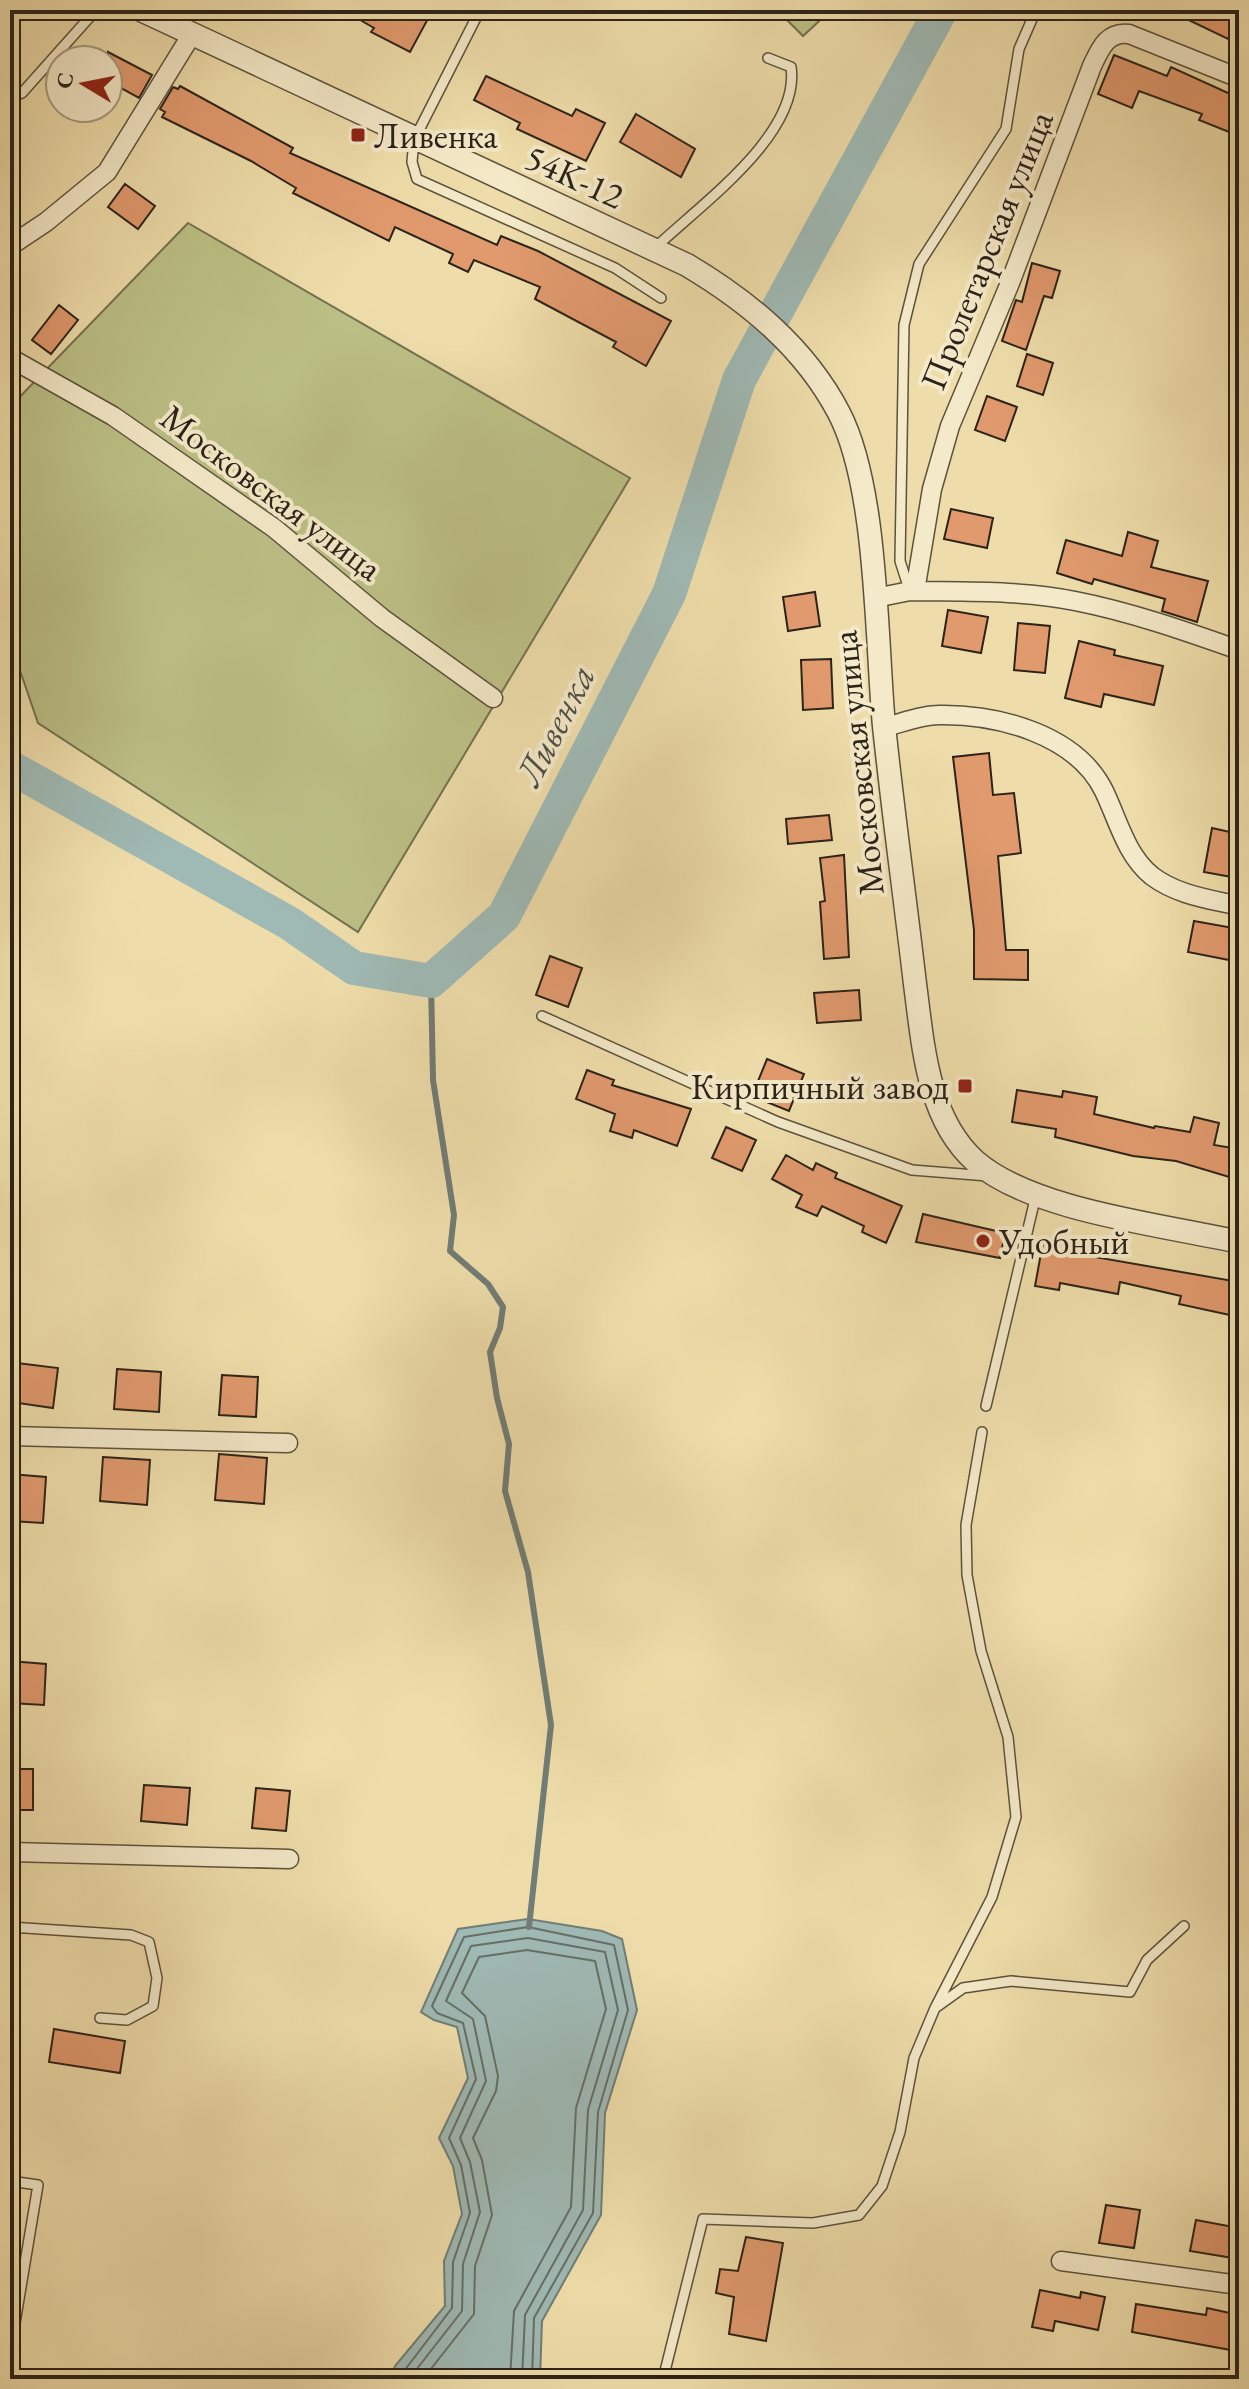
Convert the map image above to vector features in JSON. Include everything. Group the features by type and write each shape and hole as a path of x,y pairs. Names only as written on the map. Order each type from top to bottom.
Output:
{"street":[{"name":"54K-12","path":"141,10 653,249 719,284 786,339"},
{"path":"10,246 46,222 107,172 192,34"},
{"name":"Пролетарская улица","path":"910,591 920,566 932,489 950,426 1100,51 1111,36 1129,34 1239,78"},
{"name":"Московская улица","path":"786,339 812,369 841,417 857,470 875,598 885,727 921,1031 933,1089 956,1141 995,1177 1036,1195 1239,1242"},
{"name":"Московская улица","path":"10,349 12,359 113,416 274,528 382,618 493,698"},
{"path":"875,598 910,591 985,592 1073,601 1159,622 1239,650"},
{"path":"885,727 935,714 969,716 998,720 1055,743 1090,768 1132,852 1150,874 1167,886 1239,906"},
{"path":"10,1436 288,1443"},
{"path":"10,1852 289,1859"},
{"path":"1061,2261 1239,2285"}],"lane":[{"path":"10,97 22,93 96,10"},
{"path":"480,10 414,140 413,169 420,182 615,268 661,298"},
{"path":"910,591 900,561 904,325 919,264 1006,129 1019,49 1036,10"},
{"path":"653,249 767,144 786,109 793,79 791,67 768,58"},
{"name":"Московская улица","path":"542,1016 807,1133 912,1170 995,1177"},
{"path":"986,1406 1036,1195"},
{"path":"663,2379 703,2219 813,2223 859,2215 882,2186 900,2132 914,2058 935,2008 992,1897 1016,1817 1008,1737 981,1651 967,1575 966,1525 982,1432"},
{"path":"935,2008 963,1988 1011,1981 1130,1992 1147,1960 1184,1926"},
{"path":"10,1927 131,1935 149,1942 157,1978 153,2006 127,2020 100,2018"},
{"path":"10,2181 38,2185 10,2353"}],"green space":[{"path":"777,10 831,10 803,36"},
{"path":"188,223 630,478 358,932 38,723 10,641 10,407"}],"water":[{"path":"528,1919 602,1931 622,1939 637,2010 605,2113 601,2215 542,2321 540,2379 390,2379 395,2366 445,2306 444,2261 462,2214 453,2166 439,2138 468,2078 457,2027 421,2012 458,1929"}],"building":[{"path":"343,10 421,10 430,15 410,52 371,32 374,28"},
{"path":"1170,10 1239,10 1228,39 1170,11"},
{"path":"1114,55 1167,76 1171,67 1239,98 1239,136 1199,120 1202,114 1139,91 1132,108 1098,94"},
{"path":"124,60 152,75 139,98 124,90"},
{"path":"486,76 572,116 576,109 605,123 586,161 517,129 520,123 474,100"},
{"path":"180,86 293,148 290,153 497,245 501,236 538,251 671,321 646,366 613,347 616,342 535,299 540,287 474,260 468,272 449,263 453,254 395,227 389,241 293,193 296,188 251,161 162,117 165,112 160,109 173,87 178,89"},
{"path":"636,114 695,149 681,177 620,142"},
{"path":"125,184 155,206 138,229 108,207"},
{"path":"1032,263 1060,271 1052,298 1044,296 1026,350 1002,341 1016,300 1022,302"},
{"path":"59,305 78,320 51,354 32,340"},
{"path":"1027,354 1053,363 1043,395 1017,386"},
{"path":"987,396 1017,407 1005,441 975,430"},
{"path":"951,509 993,518 987,548 944,539"},
{"path":"1128,532 1158,541 1151,567 1208,581 1197,622 1162,611 1165,599 1094,579 1092,584 1057,573 1066,540 1122,556"},
{"path":"815,592 820,626 788,631 783,597"},
{"path":"948,610 988,617 981,653 942,646"},
{"path":"1018,623 1050,626 1045,673 1014,670"},
{"path":"1079,641 1115,650 1114,655 1163,666 1154,705 1104,694 1101,707 1065,698"},
{"path":"831,659 833,708 803,710 801,660"},
{"path":"989,753 993,795 1014,793 1021,853 998,856 1006,950 1028,950 1028,980 974,979 974,930 953,757"},
{"path":"829,815 832,840 788,844 786,819"},
{"path":"1212,828 1239,834 1237,878 1204,872"},
{"path":"844,855 849,957 824,959 820,902 825,901 820,858"},
{"path":"1194,921 1239,929 1239,962 1188,952"},
{"path":"550,956 582,968 568,1007 536,995"},
{"path":"859,990 861,1020 817,1023 814,993"},
{"path":"767,1059 804,1074 789,1111 752,1096"},
{"path":"587,1070 614,1080 612,1085 691,1109 677,1146 634,1130 632,1138 610,1131 615,1114 576,1099"},
{"path":"1017,1090 1062,1097 1063,1091 1097,1097 1094,1114 1154,1128 1190,1132 1194,1117 1219,1123 1214,1145 1239,1149 1239,1180 1176,1161 1133,1156 1055,1137 1056,1129 1012,1122"},
{"path":"726,1127 756,1140 742,1171 712,1158"},
{"path":"786,1155 813,1170 816,1163 837,1173 835,1178 902,1206 886,1243 862,1232 864,1226 822,1206 817,1216 796,1207 802,1195 772,1179"},
{"path":"923,1214 1005,1233 1000,1258 916,1242"},
{"path":"1044,1237 1068,1241 1066,1252 1239,1282 1239,1317 1179,1304 1181,1296 1120,1282 1118,1294 1060,1283 1059,1290 1035,1286"},
{"path":"17,1363 58,1368 53,1408 11,1402"},
{"path":"117,1369 161,1372 159,1412 114,1409"},
{"path":"222,1375 258,1377 256,1417 219,1415"},
{"path":"219,1454 267,1458 264,1504 215,1500"},
{"path":"103,1457 150,1460 147,1505 100,1501"},
{"path":"10,1474 46,1477 43,1523 10,1521"},
{"path":"10,1661 46,1664 44,1705 10,1703"},
{"path":"10,1769 33,1769 33,1810 10,1810"},
{"path":"144,1785 190,1788 187,1825 141,1821"},
{"path":"256,1788 290,1791 286,1831 252,1828"},
{"path":"54,2029 125,2041 120,2073 49,2062"},
{"path":"1106,2205 1140,2210 1134,2248 1099,2243"},
{"path":"1196,2220 1239,2228 1239,2259 1190,2251"},
{"path":"746,2237 783,2243 766,2341 729,2334 734,2297 716,2293 720,2269 738,2271"},
{"path":"1040,2290 1080,2298 1081,2292 1105,2297 1098,2330 1055,2321 1053,2331 1032,2327"},
{"path":"1136,2304 1206,2315 1207,2308 1239,2315 1236,2351 1132,2332"}],"waterway":[{"name":"Ливенка","path":"10,767 289,923 354,968 431,981 504,916 669,594 739,380 941,10"},
{"path":"431,981 433,1080 454,1215 450,1251 488,1284 503,1307 500,1328 490,1352 497,1398 509,1444 505,1491 528,1572 551,1725 529,1927"}],"place":[{"name":"Ливенка","path":"358,135"},
{"name":"Кирпичный завод","path":"965,1086"},
{"name":"Удобный","path":"983,1241"}]}
